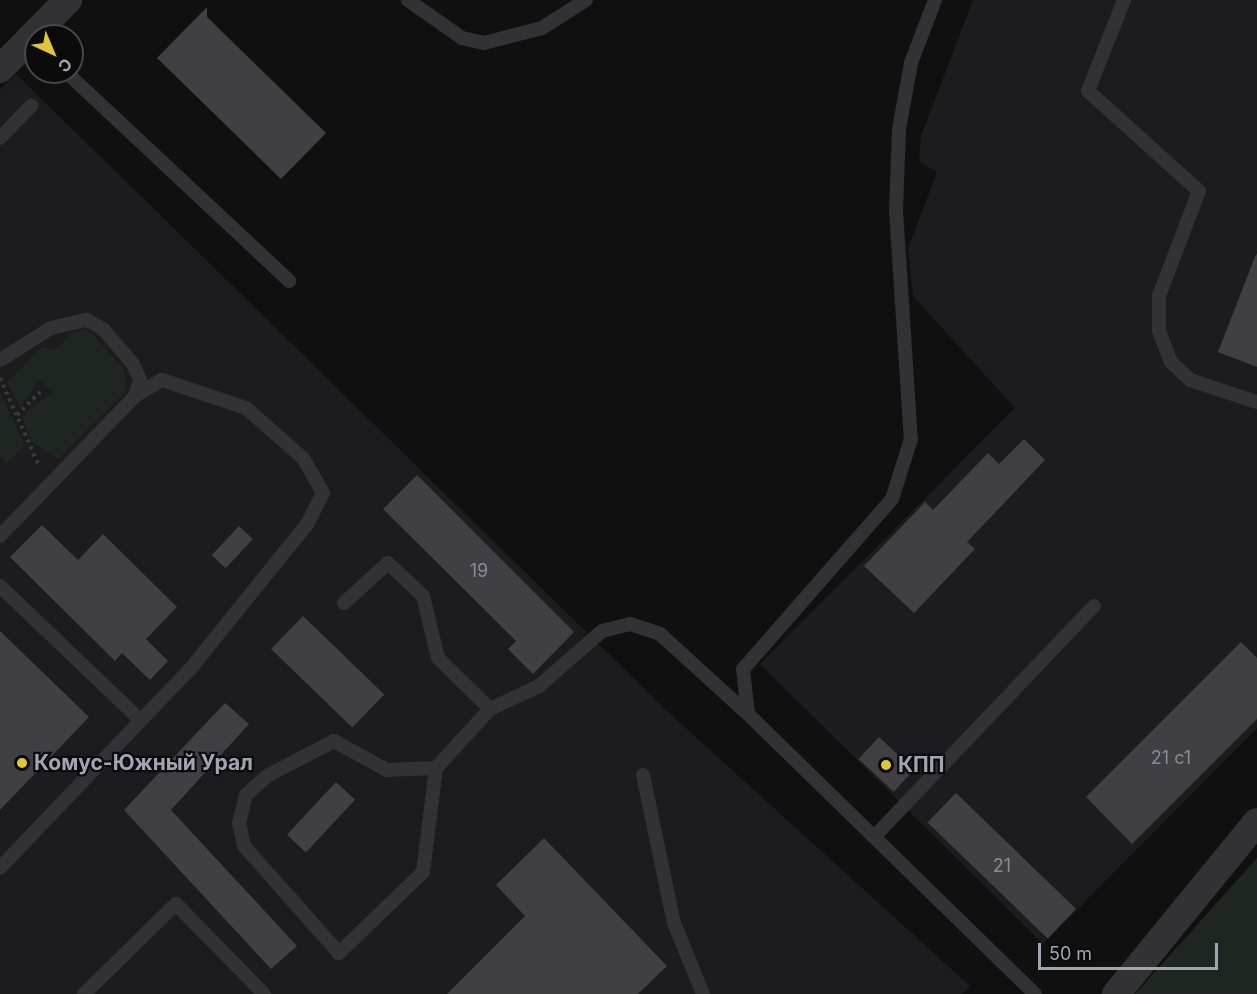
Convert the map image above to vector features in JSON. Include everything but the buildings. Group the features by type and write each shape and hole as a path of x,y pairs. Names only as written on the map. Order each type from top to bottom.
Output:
{"street":[{"path":"48,24 68,0"},
{"path":"0,69 24,49"},
{"path":"1116,994 1257,822"}],"lane":[{"path":"408,0 462,38 484,43 542,28 586,0"},
{"path":"748,714 743,669 892,499 911,439 896,210 899,129 911,63 935,0"},
{"path":"1124,0 1088,91 1199,191 1159,296 1159,331 1171,362 1190,381 1257,402"},
{"path":"79,84 289,281"},
{"path":"0,138 31,106"},
{"path":"0,360 51,328 87,320 104,330 133,364 140,380 135,396"},
{"path":"0,537 135,396 162,380 246,408 303,458 322,493 309,523 190,669 0,868"},
{"path":"344,603 388,563 423,596 438,658 490,709"},
{"path":"0,586 140,720"},
{"path":"874,837 1094,606"},
{"path":"436,768 387,770 333,741 267,776 246,795 239,822 244,846 339,953 423,872 436,768 490,709 539,686 602,631 630,624 660,634 748,714 1035,994"},
{"path":"643,775 674,923 703,994"},
{"path":"84,994 176,904 264,994"}],"path":[{"path":"0,378 48,486"},
{"path":"16,415 40,392"}],"shaded area":[{"path":"973,0 1257,0 1257,728 1043,944 760,664 1015,408 913,296 908,249 937,172 919,162 921,136"},
{"path":"16,74 666,710 970,986 962,994 0,994 0,90"},
{"path":"87,329 123,367 127,390 58,459 32,442 21,415 53,393 39,379 20,407 7,383 43,346 55,351 72,333"},
{"path":"0,392 25,446 7,463 0,456"},
{"path":"1257,858 1257,994 1135,994"}],"place":[{"name":"Комус-Южный Урал","path":"22,763"},
{"name":"КПП","path":"886,765"}]}
